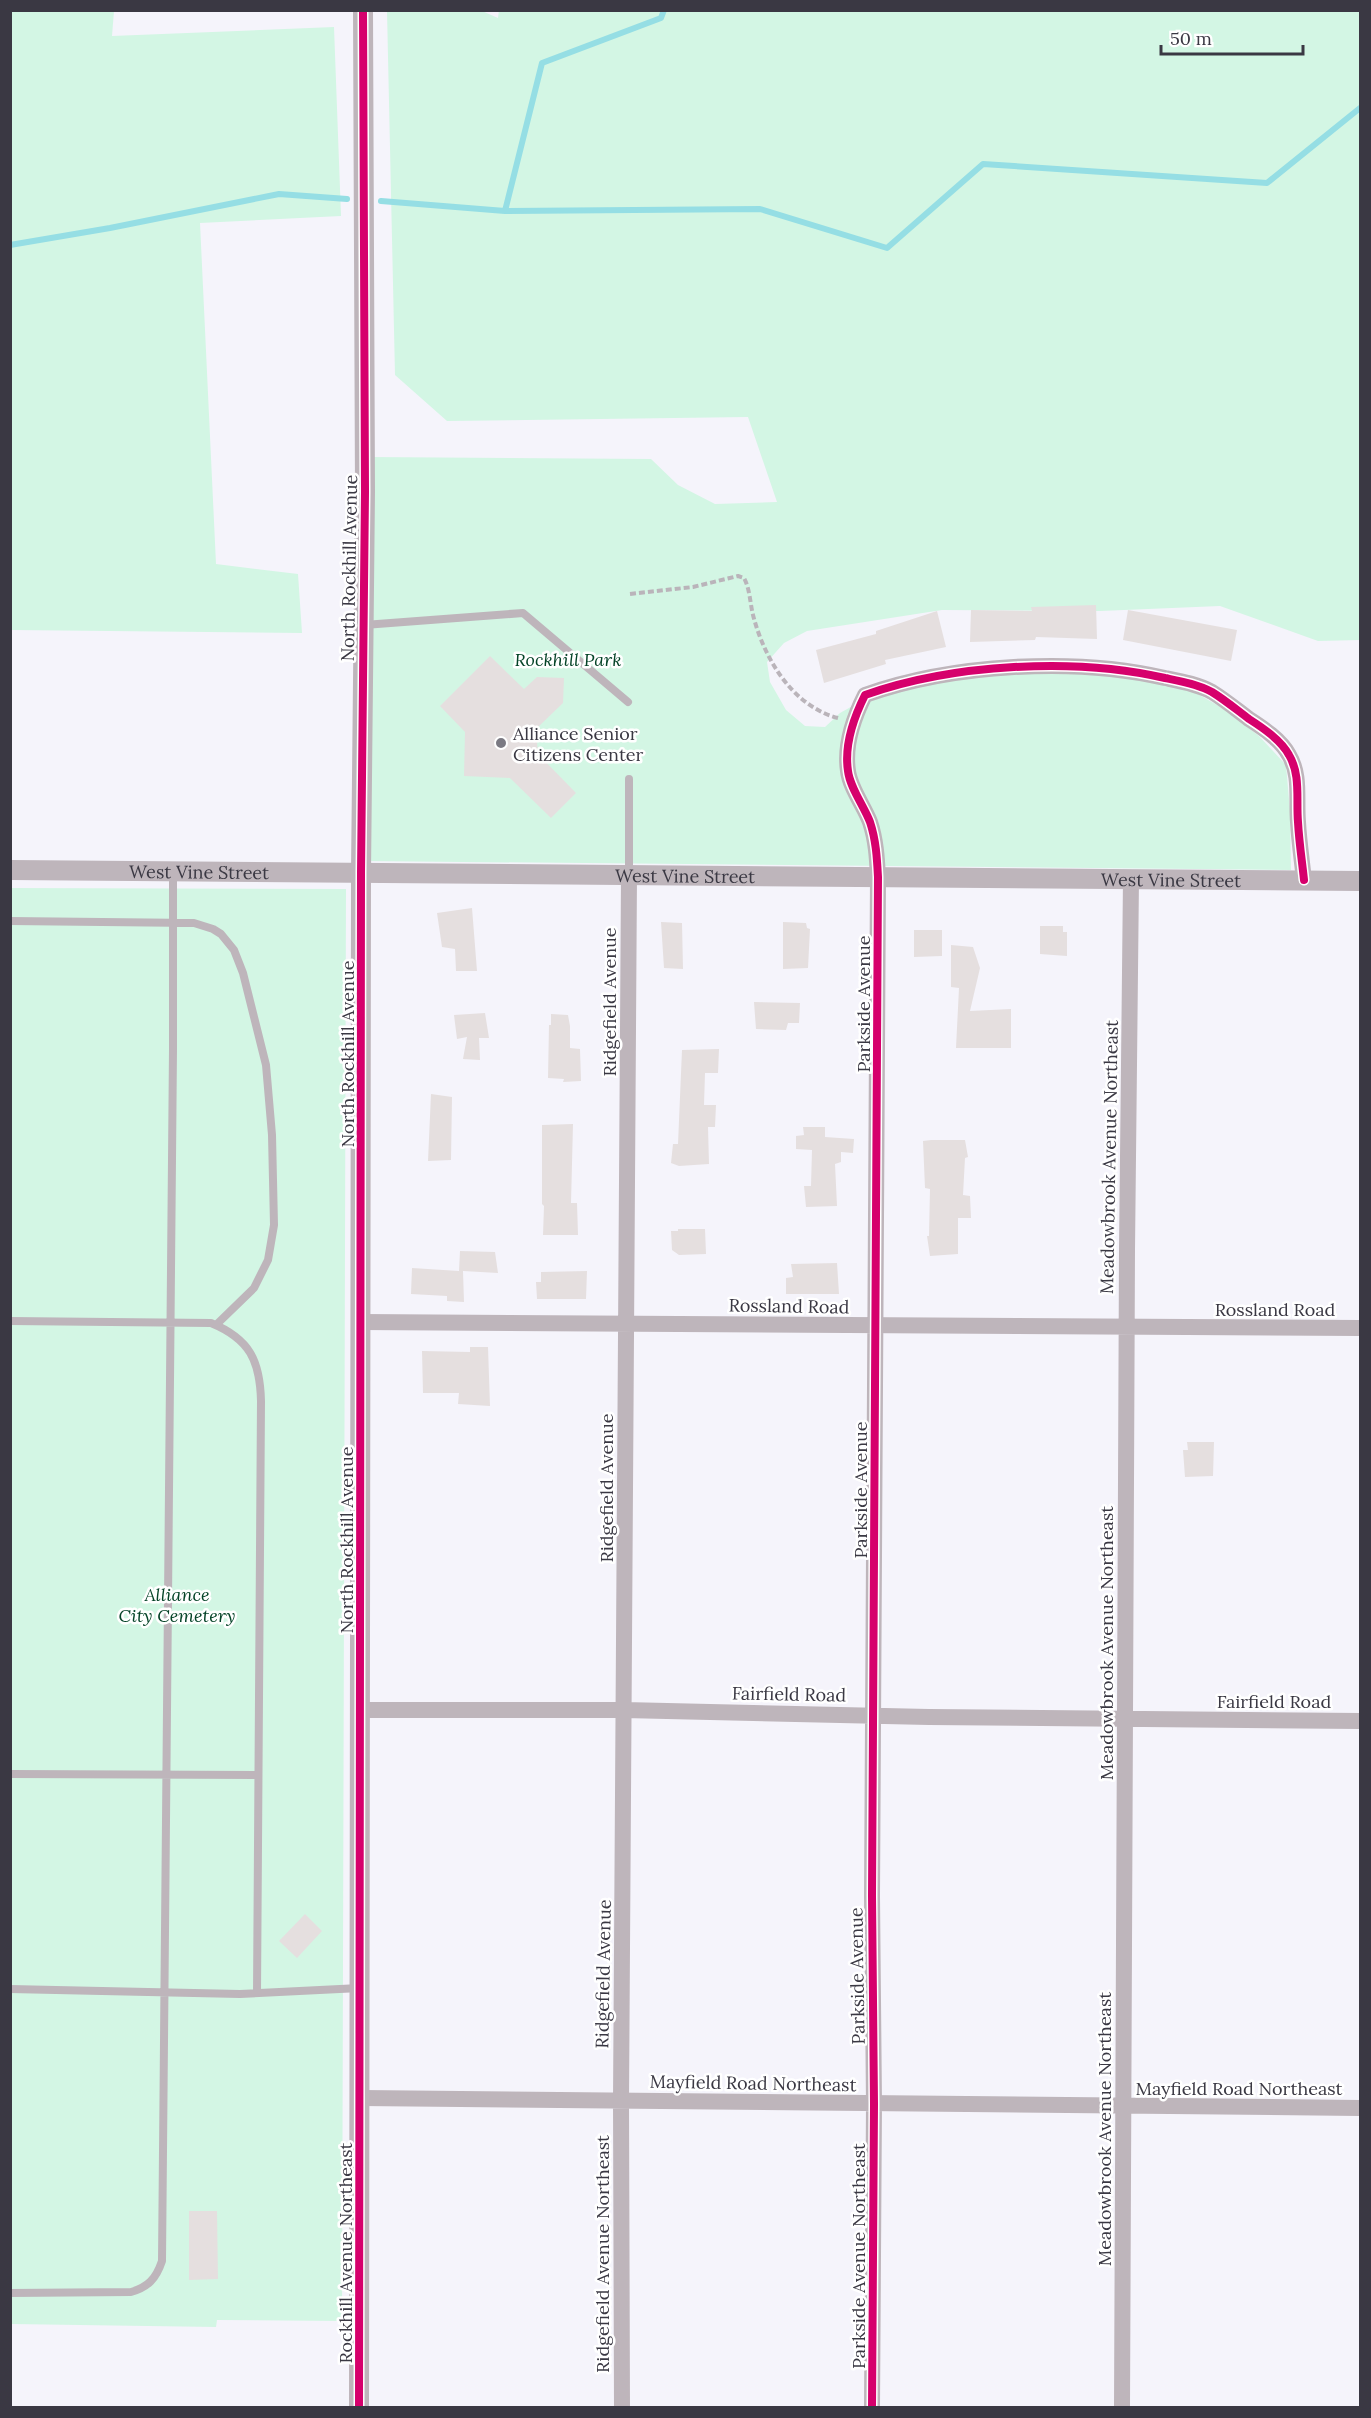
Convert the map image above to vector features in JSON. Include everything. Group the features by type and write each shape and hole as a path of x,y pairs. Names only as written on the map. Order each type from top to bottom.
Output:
{"street":[{"name":"North Rockhill Avenue","path":"360,2098 363,10"},
{"name":"Parkside Avenue","path":"874,2104 872,1896 875,1716 878,877 877,848 870,823 848,772 848,745 854,722 865,695 910,681 972,670 1101,667 1157,676 1200,687 1211,692 1253,722 1288,752 1294,764 1297,779 1298,821 1304,880"},
{"name":"West Vine Street","path":"10,870 1360,881"},
{"name":"Ridgefield Avenue","path":"621,2101 630,875"},
{"name":"Meadowbrook Avenue Northeast","path":"1122,2408 1131,879"},
{"name":"Rossland Road","path":"362,1322 1360,1329"},
{"name":"Fairfield Road","path":"360,1710 624,1710 875,1716 1360,1721"},
{"name":"Mayfield Road Northeast","path":"360,2098 1360,2108"},
{"name":"Rockhill Avenue Northeast","path":"359,2408 360,2098"},
{"name":"Ridgefield Avenue Northeast","path":"621,2101 622,2408"},
{"name":"Parkside Avenue Northeast","path":"872,2408 874,2104"}],"lane":[{"path":"363,625 523,613 628,702"},
{"path":"628,779 630,875"},
{"path":"10,2293 131,2292 148,2285 154,2279 162,2261 173,871"},
{"path":"10,921 194,923 222,934 234,950 248,990 268,1080 274,1205 272,1242 262,1275 254,1288 216,1325"},
{"path":"10,1321 169,1322 216,1325 237,1337 259,1370 261,1386 257,1993"},
{"path":"10,1774 258,1775"},
{"path":"10,1989 257,1993 360,1988"}],"path":[{"path":"630,594 693,587 738,576 744,578 764,649 790,689 825,715 854,722"}],"green space":[{"path":"11,10 114,11 112,36 334,27 341,216 200,223 216,564 298,574 302,633 11,630"},
{"name":"Rockhill Park","path":"499,10 1360,11 1360,640 1318,641 1220,606 1100,611 942,610 807,631 784,643 767,662 770,682 786,710 805,726 825,727 840,713 865,699 902,686 1017,673 1092,674 1141,679 1189,689 1224,709 1259,736 1286,765 1290,811 1291,870 367,861 370,457 651,459 678,485 715,504 777,502 748,417 447,421 395,375 387,11 482,11 498,18"},
{"name":"Alliance City Cemetery","path":"11,888 346,889 342,2321 217,2320 216,2327 11,2324"}],"building":[{"path":"1096,605 1097,639 1036,637 1035,640 970,642 971,610 1032,611 1031,607"},
{"path":"1128,610 1237,630 1231,661 1123,640"},
{"path":"937,611 946,647 885,660 886,664 824,683 816,650 876,634 876,631"},
{"name":"Alliance Senior Citizens Center","path":"490,656 524,689 537,677 564,678 563,703 536,729 538,754 576,793 551,818 510,778 464,776 465,732 440,706"},
{"path":"472,908 477,971 456,971 455,949 442,947 437,913"},
{"path":"661,922 682,923 683,969 664,968"},
{"path":"783,922 806,923 807,928 810,929 808,968 783,969"},
{"path":"1040,926 1063,926 1063,932 1067,932 1067,956 1040,954"},
{"path":"914,930 942,930 942,956 914,957"},
{"path":"951,945 973,947 980,968 970,1011 1011,1009 1011,1048 956,1048 959,988 951,987"},
{"path":"754,1002 800,1003 799,1023 788,1023 786,1030 756,1029"},
{"path":"485,1013 489,1038 479,1038 480,1060 463,1059 467,1037 457,1039 454,1015"},
{"path":"551,1014 568,1015 570,1048 580,1049 581,1081 563,1082 564,1079 548,1078"},
{"path":"719,1049 718,1073 705,1073 704,1105 716,1105 715,1127 708,1127 709,1164 679,1166 671,1163 673,1144 678,1144 682,1050"},
{"path":"431,1094 452,1097 451,1160 428,1161"},
{"path":"573,1124 571,1203 577,1203 578,1235 543,1235 542,1125"},
{"path":"803,1127 825,1127 825,1137 854,1139 853,1153 841,1152 841,1162 835,1164 837,1206 806,1207 804,1186 811,1186 812,1150 796,1149 796,1136 804,1135"},
{"path":"965,1140 968,1157 965,1158 963,1195 970,1196 971,1218 958,1218 958,1254 930,1256 927,1236 929,1236 930,1189 925,1188 923,1141"},
{"path":"678,1229 705,1229 706,1254 679,1255 672,1250 671,1231 678,1231"},
{"path":"460,1251 495,1252 498,1273 463,1271 464,1302 447,1301 447,1296 411,1294 412,1268 459,1271"},
{"path":"837,1263 839,1294 786,1294 786,1278 793,1277 791,1264"},
{"path":"587,1271 586,1299 537,1299 536,1282 541,1282 541,1272"},
{"path":"470,1347 488,1347 490,1406 458,1404 459,1393 423,1393 422,1351 470,1352"},
{"path":"1187,1442 1214,1442 1213,1476 1185,1477 1183,1450 1188,1450"},
{"path":"305,1914 322,1931 297,1958 279,1941"},
{"path":"189,2211 217,2211 218,2279 189,2280"}],"waterway":[{"path":"505,211 542,63 661,18 664,10"},
{"path":"381,201 505,211 760,209 887,248 983,164 1267,183 1360,108"},
{"path":"10,245 110,228 279,194 347,199"}],"cycle path":[{"path":"359,2408 361,872 365,492 363,10"},
{"path":"872,2408 874,2104 872,1896 878,877 872,829 851,784 848,771 847,751 857,712 865,695 899,685 974,670 1014,667 1092,667 1130,671 1201,687 1217,695 1266,730 1277,739 1289,755 1297,779 1298,829 1304,880"}],"place":[{"name":"Alliance Senior Citizens Center","path":"501,743"}]}
